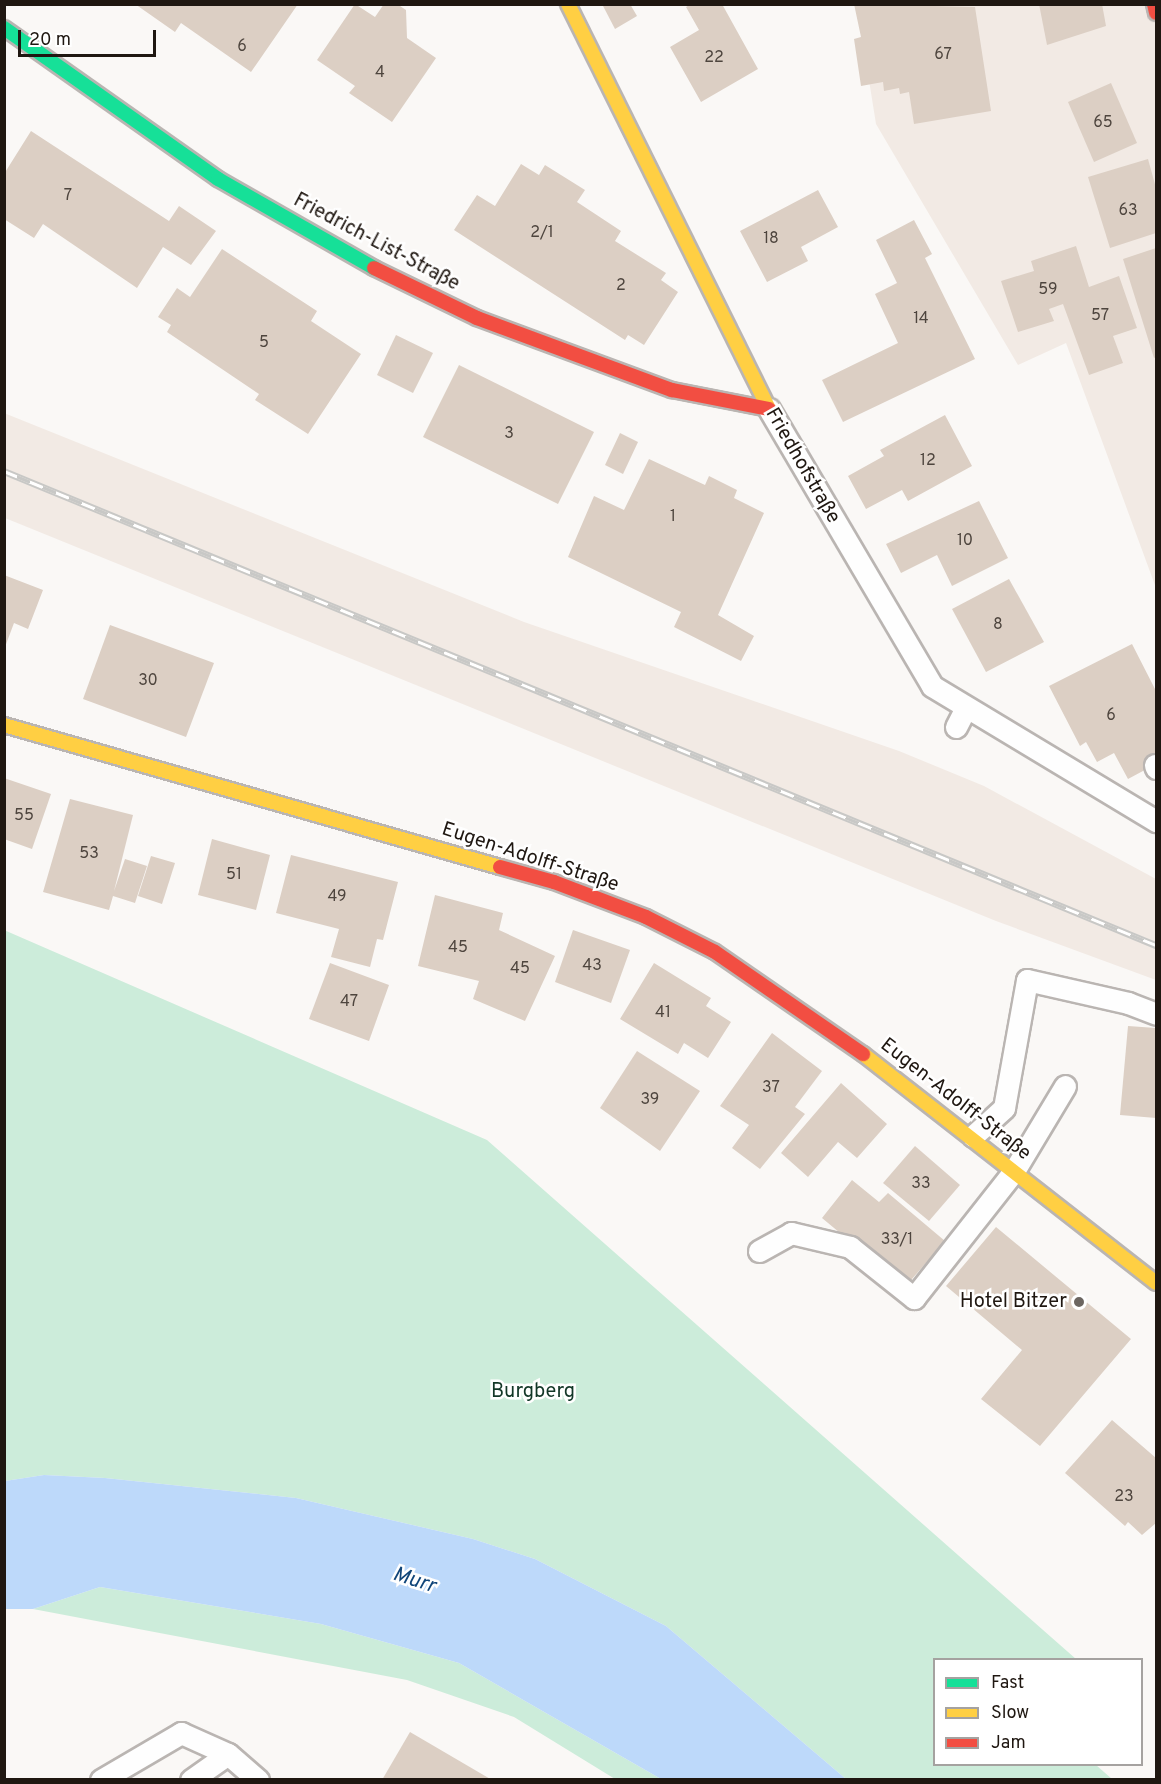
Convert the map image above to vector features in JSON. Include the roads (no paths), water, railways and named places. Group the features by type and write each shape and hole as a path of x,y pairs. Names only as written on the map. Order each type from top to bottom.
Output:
{"street":[{"name":"Friedhofstraße","path":"568,4 769,409"},
{"path":"1154,4 1156,13"},
{"name":"Friedrich-List-Straße","path":"4,28 218,179 361,262 477,318 672,390 769,409"},
{"name":"Eugen-Adolff-Straße","path":"4,725 70,747 554,882 646,917 715,952 783,996 973,1136 1156,1283"}],"lane":[{"name":"Friedhofstraße","path":"769,409 932,686 1070,779 1156,821"},
{"path":"956,727 966,707"},
{"path":"973,1136 1004,1108 1027,980 1128,1003 1156,1014"},
{"path":"759,1251 791,1233 850,1247 914,1299 1014,1171 1065,1086"},
{"path":"100,1779 182,1733 228,1754 258,1779"},
{"path":"191,1779 228,1754"}],"water":[{"name":"Murr","path":"44,1475 105,1478 296,1498 473,1539 535,1559 666,1626 846,1779 661,1779 459,1663 321,1624 100,1587 33,1609 5,1609 5,1481"}],"railway":[{"path":"4,471 1156,945"}],"place":[{"name":"Hotel Bitzer","path":"1079,1302"}],"park label":[{"name":"Burgberg","path":"533,1392"}]}
